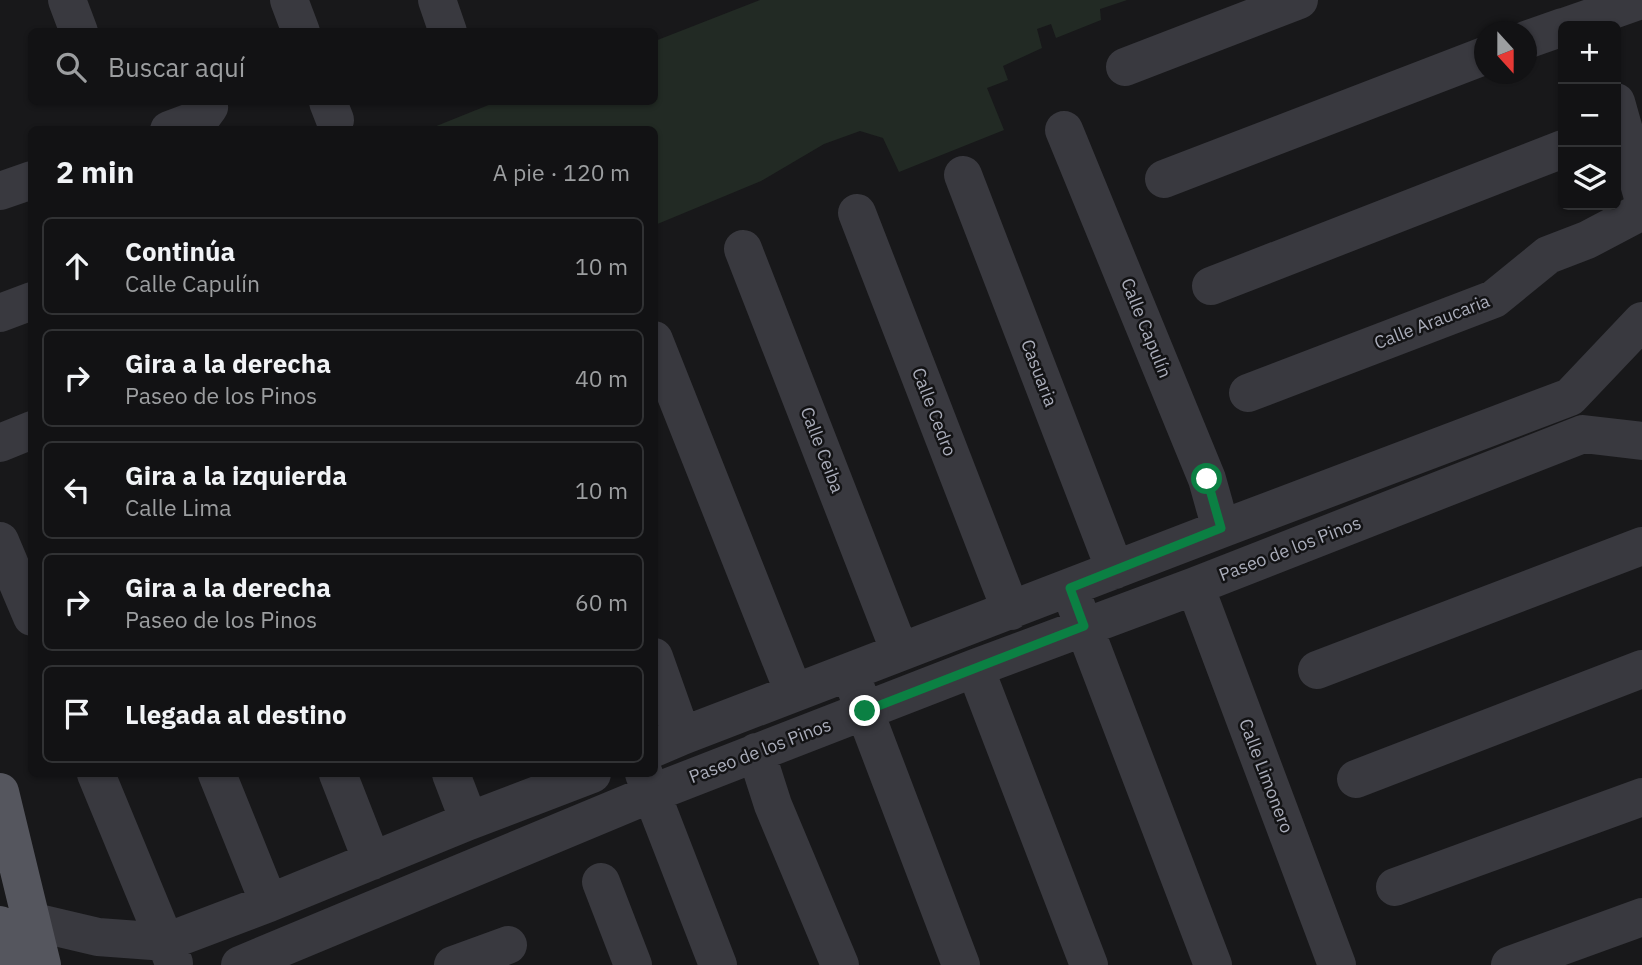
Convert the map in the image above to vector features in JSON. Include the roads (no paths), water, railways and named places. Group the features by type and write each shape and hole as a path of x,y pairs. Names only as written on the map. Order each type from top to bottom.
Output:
{"main road":[{"path":"0,792 15,923 11,965"},
{"path":"15,923 42,965"}],"street":[{"path":"66,0 77,28"},
{"path":"289,0 300,28"},
{"path":"437,0 447,28"},
{"path":"1125,68 1298,0"},
{"path":"1537,36 1641,0"},
{"path":"1164,179 1474,60"},
{"path":"180,126 201,118 208,105"},
{"path":"1621,128 1642,194"},
{"name":"Calle Capulín","path":"1065,130 1207,479 1221,528"},
{"path":"1211,286 1558,151"},
{"name":"Casuaria","path":"964,175 1115,570"},
{"path":"0,191 28,181"},
{"name":"Calle Araucaria","path":"1248,393 1494,299 1548,256 1587,240 1642,211"},
{"name":"Calle Cedro","path":"857,212 1011,611"},
{"name":"Calle Ceiba","path":"743,249 900,652"},
{"path":"0,313 28,302"},
{"path":"658,681 668,742 1221,528 1570,397 1642,321"},
{"path":"658,350 794,692"},
{"path":"1570,397 1583,434"},
{"path":"0,443 28,432"},
{"name":"Paseo de los Pinos","path":"240,965 649,783 756,752 1195,586 1583,434 1642,441"},
{"path":"0,541 28,608"},
{"path":"1317,670 1642,545"},
{"name":"Calle Limonero","path":"1195,586 1337,965"},
{"path":"1070,588 1213,965"},
{"path":"975,668 1089,965"},
{"path":"1356,779 1642,669"},
{"path":"849,671 961,965"},
{"path":"756,752 773,805 840,965"},
{"path":"97,777 170,953"},
{"path":"218,777 270,903"},
{"path":"339,777 372,861"},
{"path":"452,777 469,821"},
{"path":"15,923 170,953 270,903 584,777"},
{"path":"649,783 718,965"},
{"path":"1395,887 1642,797"},
{"path":"601,882 633,965"},
{"path":"1510,965 1642,917"},
{"path":"453,965 508,945"}]}
